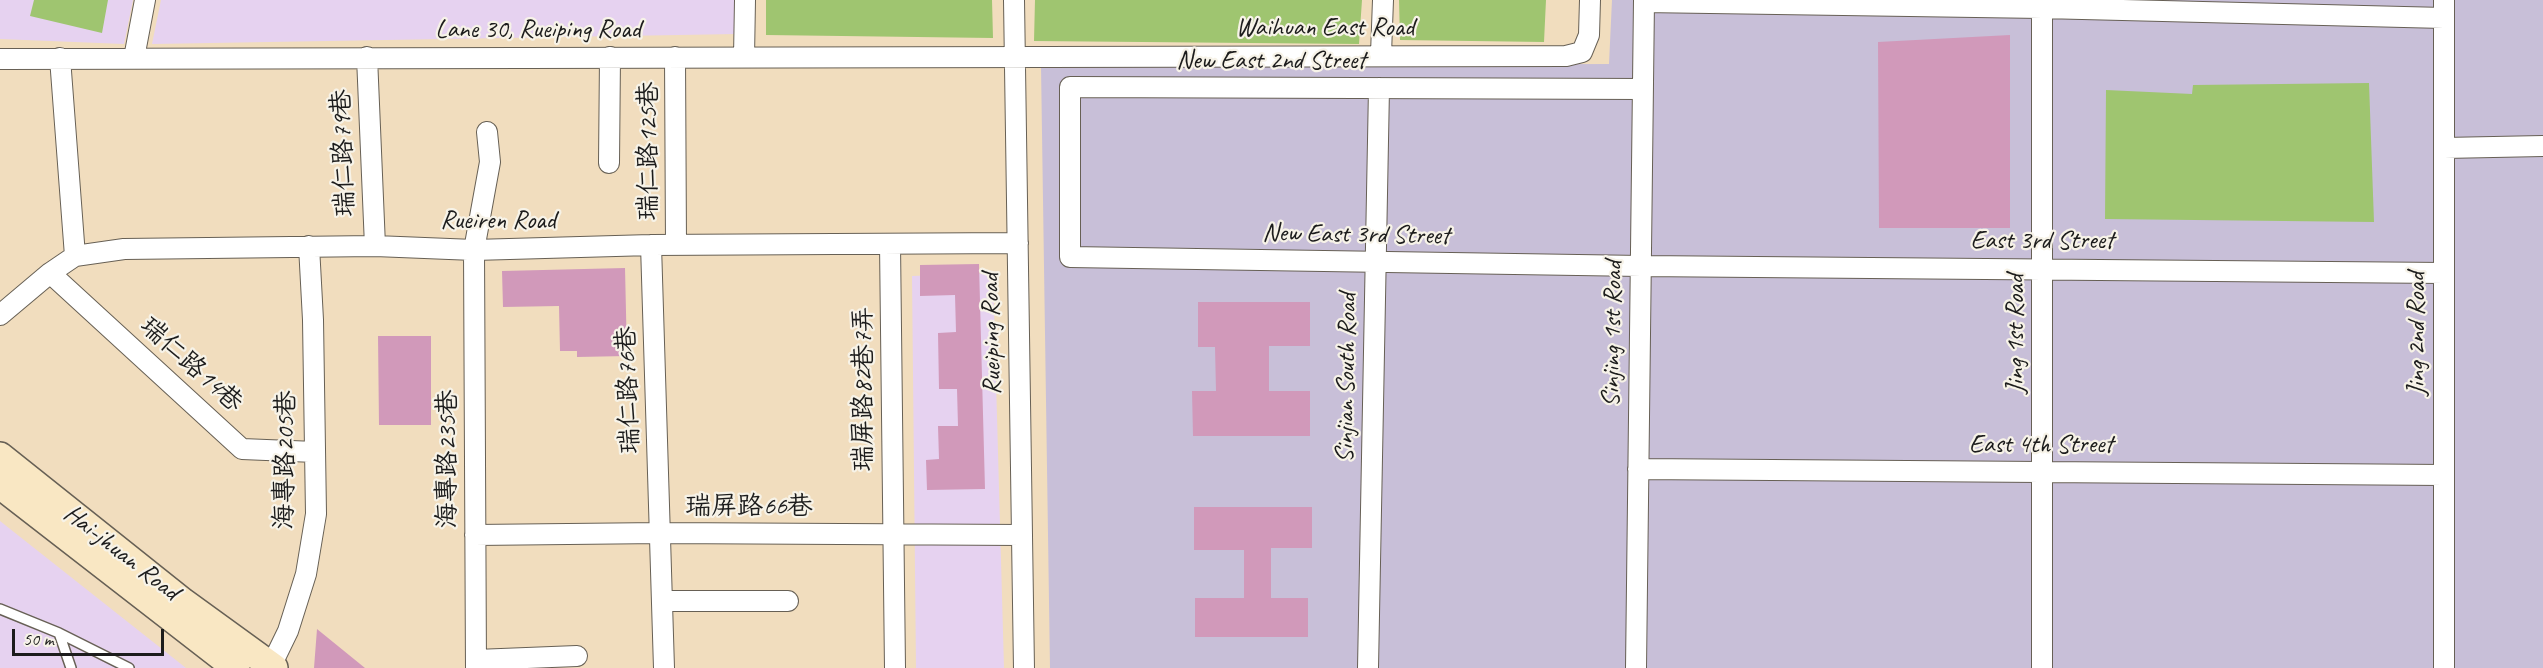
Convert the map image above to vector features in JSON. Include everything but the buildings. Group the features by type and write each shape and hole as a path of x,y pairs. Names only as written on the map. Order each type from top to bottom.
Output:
{"street":[{"path":"134,58 145,0"},
{"path":"744,57 745,0"},
{"name":"Rueiping Road","path":"1014,0 1024,668"},
{"path":"1381,54 1383,0"},
{"name":"Waihuan East Road","path":"1015,56 1381,54 1566,56 1582,52 1589,35 1590,0"},
{"path":"1644,1 2444,9"},
{"name":"Sinjing 1st Road","path":"1636,668 1644,1"},
{"name":"Jing 1st Road","path":"2042,4 2042,668"},
{"name":"Jing 2nd Road","path":"2444,9 2444,668"},
{"name":"Lane 30, Rueiping Road","path":"0,59 1015,56"},
{"name":"瑞仁路79巷","path":"368,57 375,246"},
{"path":"609,163 610,57"},
{"name":"瑞仁路125巷","path":"675,57 676,245"},
{"path":"60,58 75,256"},
{"name":"New East 2nd Street","path":"1070,257 1070,87 1643,89"},
{"name":"Sinjian South Road","path":"1368,668 1379,88"},
{"name":"海專路235巷","path":"476,664 474,250 490,162 487,132"},
{"path":"2444,148 2543,146"},
{"name":"Rueiren Road","path":"0,315 50,273 75,256 124,249 375,246 474,250 651,245 1018,243"},
{"name":"瑞屏路82巷7弄","path":"890,244 895,668"},
{"name":"瑞仁路76巷","path":"651,245 662,533 664,668"},
{"name":"海專路205巷","path":"272,667 288,631 306,574 316,514 313,320 309,246"},
{"name":"New East 3rd Street","path":"1070,257 1641,266"},
{"name":"East 3rd Street","path":"1641,266 2444,273"},
{"name":"瑞仁路14巷","path":"50,273 243,449 315,452"},
{"name":"Hai-jhuan Road","path":"0,456 183,602 272,667"},
{"name":"East 4th Street","path":"1638,469 2444,475"},
{"name":"Hai-jhuan Road","path":"0,485 236,668"},
{"name":"瑞屏路66巷","path":"475,535 662,533 1022,535"},
{"path":"663,601 788,601"},
{"path":"476,664 577,656"}],"lane":[{"path":"0,609 59,633 129,668"},
{"path":"59,633 71,668"}],"shaded area":[{"path":"0,0 133,0 124,44 0,39"},
{"path":"161,0 737,0 737,34 152,44"},
{"path":"1612,0 2543,0 2543,668 1050,668 1041,66 1609,64"},
{"path":"993,273 1004,668 916,668 912,276"},
{"path":"0,521 186,668 0,668"}],"green space":[{"path":"34,0 108,0 102,33 30,16"},
{"path":"766,0 992,0 993,38 766,35"},
{"path":"1035,0 1362,0 1359,44 1034,41"},
{"path":"1399,0 1546,0 1544,42 1400,40"},
{"path":"2369,83 2374,222 2105,219 2106,90 2192,94 2193,85"}]}
